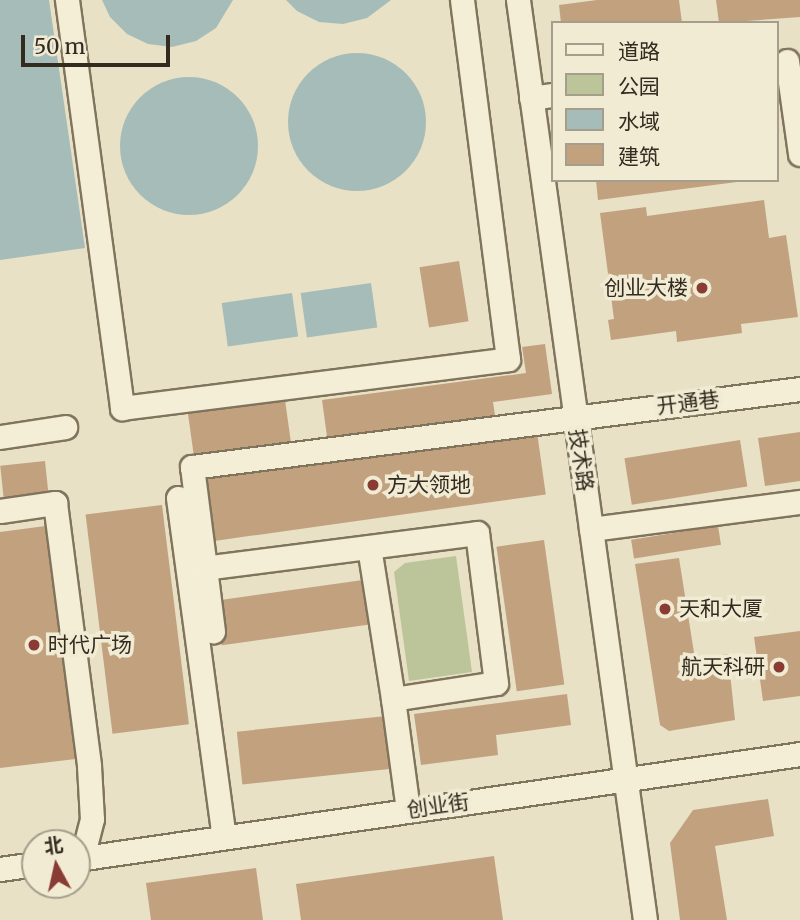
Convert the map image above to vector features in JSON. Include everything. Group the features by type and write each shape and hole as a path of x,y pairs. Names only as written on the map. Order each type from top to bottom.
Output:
{"street":[{"path":"67,0 122,408 508,359 462,0"},
{"name":"技术路","path":"518,0 542,96 575,417 645,920"},
{"path":"788,61 800,154"},
{"name":"开通巷","path":"205,568 192,467 575,417 713,393 800,389"},
{"path":"0,437 65,427"},
{"path":"178,498 224,837"},
{"path":"591,530 800,502"},
{"path":"0,511 55,503 89,766 92,819 89,829"},
{"path":"213,631 205,568 477,533 496,683 386,689"},
{"path":"369,547 386,689 408,810"},
{"name":"创业街","path":"91,856 800,754"},
{"path":"0,869 21,866"}],"green space":[{"path":"456,556 472,672 409,681 394,572 405,563"}],"water":[{"path":"0,0 49,0 85,248 0,260"},
{"path":"102,0 233,0 216,28 196,41 172,47 148,44 127,34 110,17"},
{"path":"286,0 391,0 367,18 343,24 319,22 297,11"},
{"path":"357,53 384,58 406,73 421,95 426,122 421,149 406,171 384,186 357,191 330,186 308,171 293,149 288,122 293,95 308,73 330,58"},
{"path":"189,77 216,82 238,97 253,119 258,146 253,173 238,195 216,210 189,215 162,210 140,195 125,173 120,146 125,119 140,97 162,82"},
{"path":"371,283 377,328 307,337 301,293"},
{"path":"292,293 298,337 228,346 222,303"}],"building":[{"path":"597,0 679,0 682,21 561,21 559,5"},
{"path":"716,0 800,0 800,17 719,21"},
{"path":"596,182 737,182 598,200"},
{"name":"创业大楼","path":"764,200 769,238 786,235 798,317 741,324 742,333 677,342 676,331 611,340 608,320 614,319 600,213 646,207 647,216"},
{"path":"459,261 469,321 429,328 419,267"},
{"path":"545,344 552,394 493,402 496,422 328,444 322,400 526,373 522,347"},
{"path":"285,400 292,450 195,463 188,414"},
{"name":"方大领地","path":"537,432 546,494 209,542 200,479"},
{"path":"800,432 800,481 765,486 758,438"},
{"path":"740,440 747,486 632,505 624,458"},
{"path":"45,461 49,497 4,502 0,466"},
{"path":"162,505 189,724 113,734 86,514"},
{"name":"时代广场","path":"53,525 84,758 0,768 0,532"},
{"path":"718,526 721,545 634,559 631,540"},
{"path":"544,540 564,685 517,691 496,547"},
{"name":"天和大厦","path":"679,558 695,659 728,654 735,720 669,731 660,725 635,564"},
{"path":"363,580 369,625 222,645 215,601"},
{"name":"航天科研","path":"800,631 800,696 763,701 754,637"},
{"path":"567,694 571,725 496,735 498,755 421,765 414,714"},
{"path":"386,716 392,769 242,784 237,732"},
{"path":"768,799 774,836 715,846 727,920 680,920 670,843 693,810"},
{"path":"494,856 503,920 301,920 296,884"},
{"path":"256,868 263,920 151,920 146,883"}],"place":[{"name":"创业大楼","path":"702,288"},
{"name":"方大领地","path":"373,485"},
{"name":"天和大厦","path":"665,609"},
{"name":"时代广场","path":"34,645"},
{"name":"航天科研","path":"779,667"}]}
